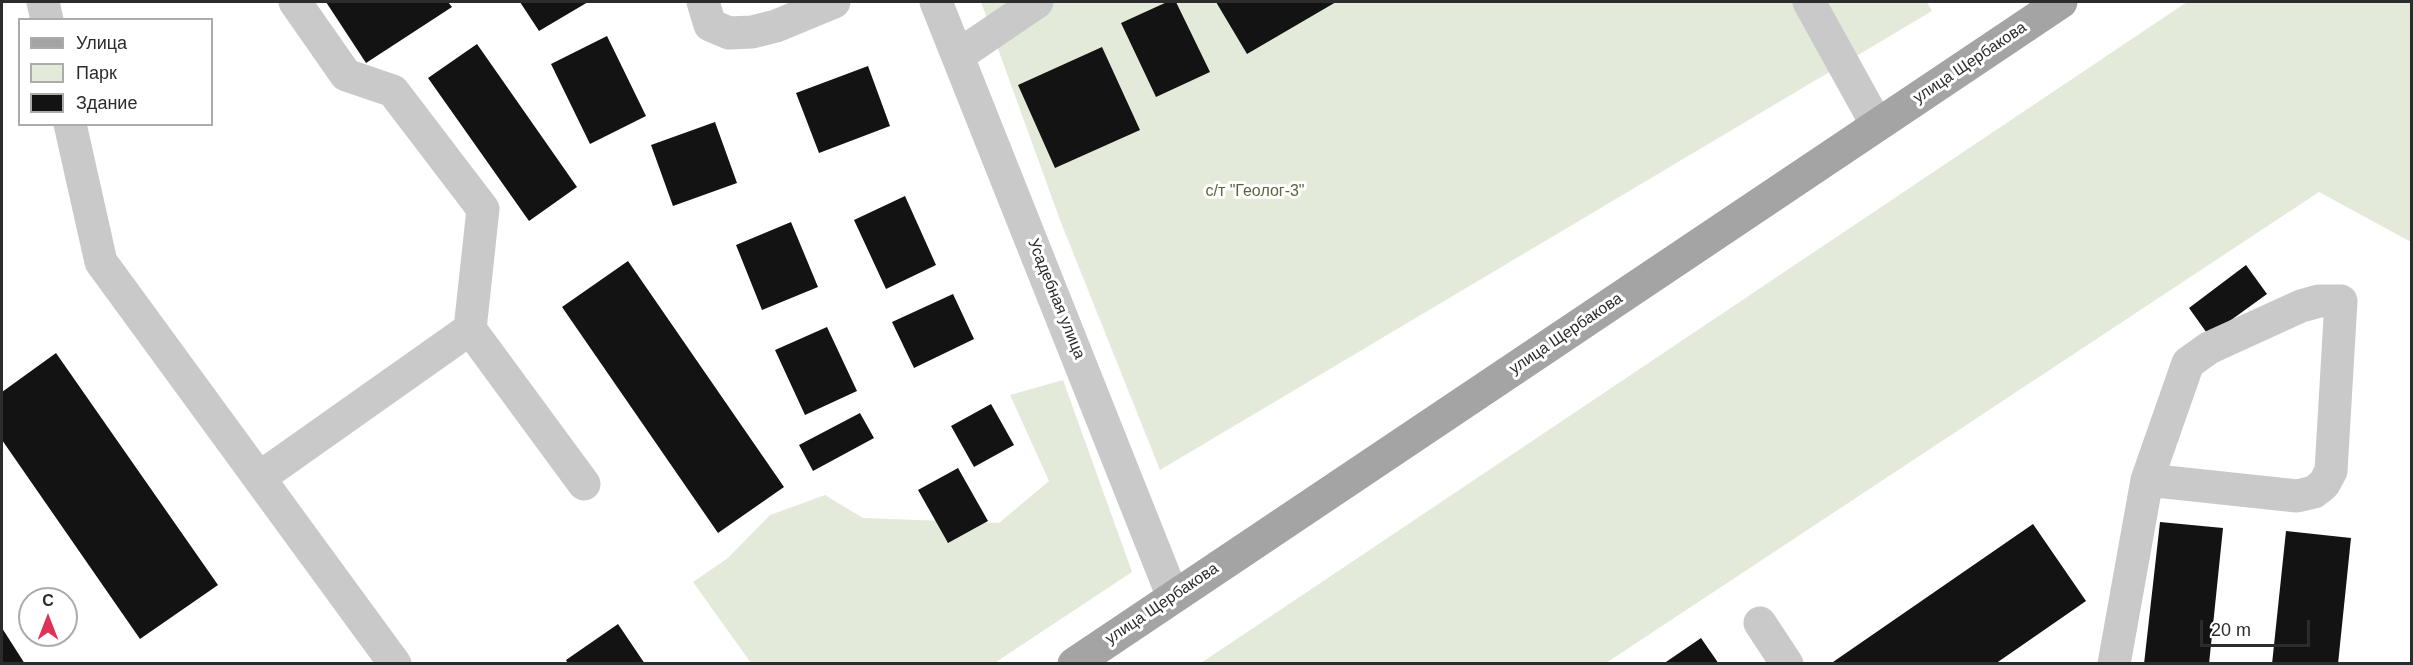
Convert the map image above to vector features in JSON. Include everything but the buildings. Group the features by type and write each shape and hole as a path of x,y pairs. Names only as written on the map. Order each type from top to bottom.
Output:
{"main road":[{"name":"улица Щербакова","path":"1074,663 2061,2"}],"street":[{"path":"43,2 47,18"},
{"path":"295,2 345,75 393,91 483,209 470,329 584,484"},
{"path":"703,2 710,25 729,33 752,32 777,26 834,2"},
{"name":"Усадебная улица","path":"936,2 1173,597"},
{"path":"959,55 1037,2"},
{"path":"1809,2 1877,125"},
{"path":"70,126 101,262 395,663"},
{"path":"2114,663 2147,480 2188,363 2209,348 2301,306 2319,301 2341,301 2331,471 2324,484 2314,492 2297,496 2147,480"},
{"path":"259,478 470,329"},
{"path":"1760,623 1787,663"}],"green space":[{"name":"с/т \"Геолог-3\"","path":"981,2 1927,2 1932,11 1160,470 1060,220"},
{"path":"2187,2 2411,2 2411,242 2319,192 1606,663 1201,663"},
{"path":"1063,380 1132,572 993,664 751,663 693,582 728,558 770,515 825,495 863,518 999,523 1049,481 1010,395"}]}
